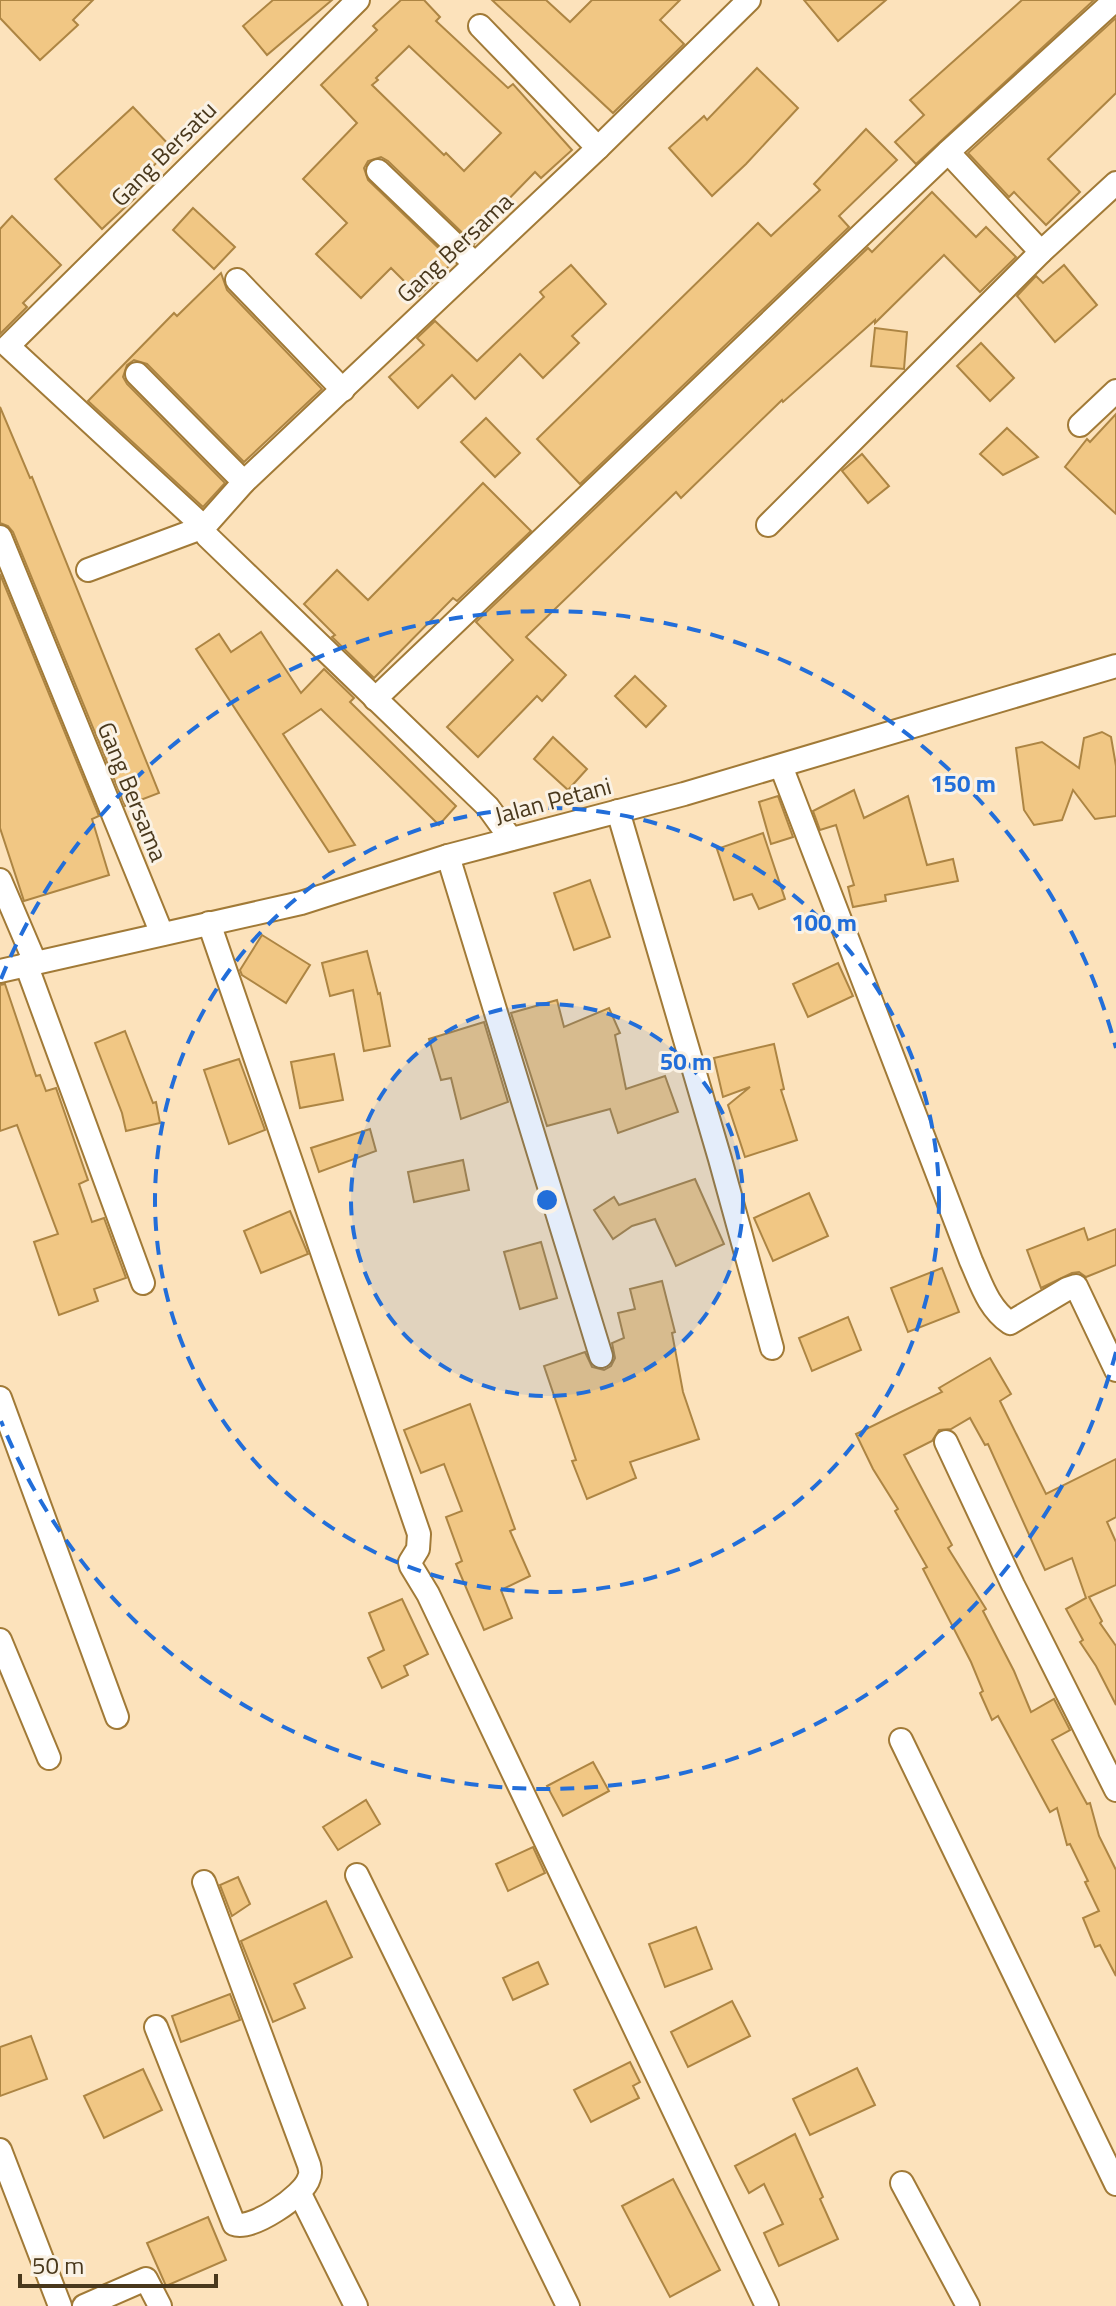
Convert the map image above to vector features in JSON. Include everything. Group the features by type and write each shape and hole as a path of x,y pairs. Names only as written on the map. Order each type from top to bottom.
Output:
{"street":[{"name":"Gang Bersatu","path":"206,532 8,346 358,0"},
{"name":"Gang Bersama","path":"206,532 244,482 598,148 749,0"},
{"path":"375,699 948,152 1115,0"},
{"path":"480,26 598,148"},
{"path":"948,152 1041,252"},
{"path":"378,171 475,264"},
{"path":"768,525 1041,252 1116,183"},
{"path":"237,280 343,390"},
{"path":"137,374 244,482"},
{"path":"1080,425 1116,391"},
{"path":"88,570 206,532 499,823"},
{"name":"Gang Bersama","path":"0,537 162,934"},
{"name":"Jalan Petani","path":"0,971 301,903 448,856 499,823 618,811 1116,666"},
{"path":"781,766 971,1261 988,1298 997,1314 1010,1323 1076,1286 1116,1370"},
{"path":"618,811 772,1348"},
{"path":"448,856 601,1356"},
{"path":"0,880 143,1283"},
{"path":"209,923 419,1534 418,1549 410,1562 411,1566 428,1594 767,2306"},
{"path":"0,1398 117,1717"},
{"path":"946,1442 1013,1585 1116,1790"},
{"path":"0,1640 49,1758"},
{"path":"901,1740 1116,2184"},
{"path":"357,1875 568,2306"},
{"path":"156,2027 234,2224 248,2226 300,2194 310,2176 309,2165 204,1882"},
{"path":"0,2150 60,2306"},
{"path":"902,2183 968,2306"},
{"path":"300,2194 356,2306"},
{"path":"84,2306 146,2279 160,2306"}],"building":[{"path":"0,0 93,0 73,20 78,25 40,60 0,18"},
{"path":"273,0 332,0 267,55 243,26"},
{"path":"401,0 424,0 440,17 436,21 508,88 513,84 572,150 541,178 535,172 500,208 504,211 474,244 388,161 381,157 368,161 364,168 368,180 453,262 419,296 391,268 361,298 316,254 347,223 303,179 357,123 321,85 377,30 373,26","holes":["409,46 501,133 464,171 372,85"]},
{"path":"492,0 546,0 570,22 592,0 680,0 660,20 684,44 613,113"},
{"path":"804,0 886,0 838,41"},
{"path":"1022,0 1094,0 916,164 895,142 924,115 910,100"},
{"path":"1116,18 1116,93 1048,159 1080,192 1046,225 1014,192 1009,197 968,153"},
{"path":"757,68 798,108 712,196 669,148 704,116 707,120"},
{"path":"133,107 172,148 128,190 135,198 102,229 55,179"},
{"path":"866,129 897,160 839,216 849,227 580,484 537,439 758,223 771,236 820,190 814,184"},
{"path":"932,192 976,237 986,227 1016,257 980,292 944,255 875,323 875,320 782,400 681,498 676,492 526,637 566,675 542,701 537,696 478,757 447,727 513,660 476,622 868,248 872,252"},
{"path":"193,208 235,247 214,269 173,230"},
{"path":"12,216 61,265 23,303 27,307 0,334 0,229"},
{"path":"571,265 606,304 572,336 579,343 543,378 520,354 475,399 452,375 418,408 389,377 424,345 417,338 435,321 477,361 544,297 540,292"},
{"path":"1064,265 1097,305 1055,342 1017,296 1036,276 1043,283"},
{"path":"221,273 227,290 322,389 244,462 147,364 134,360 127,365 123,377 127,384 225,483 203,507 88,401 174,313 177,316"},
{"path":"875,328 907,332 904,369 871,366"},
{"path":"981,343 1014,378 990,401 957,366"},
{"path":"0,407 32,477 159,793 125,806 13,532 0,523"},
{"path":"1116,414 1116,514 1065,467 1087,439 1090,442"},
{"path":"486,418 520,453 495,477 461,442"},
{"path":"1007,428 1038,457 1003,475 980,454"},
{"path":"862,454 889,486 868,503 842,471"},
{"path":"483,483 531,531 457,601 453,598 374,678 304,604 337,570 368,600"},
{"path":"0,574 99,816 92,819 109,875 24,901 0,828"},
{"path":"261,632 301,693 324,669 354,698 350,702 456,806 439,825 321,709 283,734 355,845 329,852 196,649 219,634 231,652"},
{"path":"635,676 666,706 646,727 615,696"},
{"path":"1102,732 1111,737 1116,766 1116,816 1095,819 1073,790 1062,820 1034,825 1024,810 1016,748 1042,742 1079,768 1084,738"},
{"path":"553,737 587,769 568,790 534,759"},
{"path":"854,790 864,818 908,796 927,865 953,859 958,881 885,895 886,901 853,907 848,887 854,885 836,825 820,830 813,811"},
{"path":"778,796 793,837 771,844 759,802"},
{"path":"763,833 785,899 759,909 752,894 734,900 717,849"},
{"path":"590,880 610,937 574,950 554,893"},
{"path":"262,935 310,965 286,1003 242,975 240,970"},
{"path":"367,951 380,993 390,1046 364,1051 353,990 330,996 322,963"},
{"path":"838,963 853,996 808,1017 793,984"},
{"path":"5,984 36,1076 40,1075 46,1091 56,1088 88,1180 79,1184 92,1222 104,1218 126,1278 94,1289 98,1301 59,1315 34,1242 58,1234 17,1125 0,1131 0,985"},
{"path":"557,1000 564,1027 609,1008 620,1033 615,1035 626,1089 665,1076 678,1112 618,1133 610,1109 547,1126 511,1013"},
{"path":"484,1022 508,1102 461,1119 451,1078 441,1080 429,1039"},
{"path":"125,1031 153,1103 156,1102 160,1123 126,1131 95,1043"},
{"path":"774,1044 784,1089 781,1090 797,1140 745,1157 728,1105 750,1087 723,1097 714,1058"},
{"path":"334,1054 343,1100 300,1108 291,1062"},
{"path":"239,1059 265,1130 229,1144 204,1070"},
{"path":"370,1129 376,1151 319,1172 311,1148"},
{"path":"463,1160 469,1190 414,1202 408,1172"},
{"path":"695,1179 724,1244 676,1266 655,1219 632,1226 613,1239 594,1210 614,1197 619,1205"},
{"path":"809,1193 828,1236 773,1261 754,1218"},
{"path":"290,1211 308,1254 261,1273 244,1231"},
{"path":"1084,1228 1088,1240 1116,1229 1116,1265 1086,1277 1079,1272 1072,1273 1041,1288 1027,1250"},
{"path":"541,1242 557,1298 520,1309 504,1252"},
{"path":"942,1268 959,1312 908,1332 891,1288"},
{"path":"662,1281 675,1332 672,1333 683,1392 699,1439 630,1462 636,1478 587,1499 572,1461 576,1460 544,1366 585,1352 592,1367 604,1370 611,1366 615,1358 612,1343 624,1338 618,1313 635,1309 630,1289"},
{"path":"848,1317 861,1350 812,1371 799,1338"},
{"path":"990,1358 1011,1394 1000,1401 1046,1494 1116,1459 1116,1517 1107,1522 1116,1542 1116,1585 1089,1597 1102,1621 1100,1623 1116,1646 1116,1705 1080,1642 1083,1640 1066,1609 1086,1598 1072,1558 1045,1570 988,1444 985,1445 970,1418 951,1429 939,1430 932,1441 904,1455 952,1545 948,1548 986,1609 983,1611 1031,1712 1054,1699 1070,1730 1052,1740 1087,1804 1090,1803 1099,1836 1116,1870 1116,1976 1100,1945 1095,1947 1083,1918 1099,1911 1085,1882 1088,1881 1070,1844 1067,1845 1057,1808 1050,1812 998,1716 992,1720 971,1662 923,1569 927,1567 856,1434 942,1392 939,1388"},
{"path":"470,1404 515,1529 510,1531 530,1576 501,1590 512,1618 484,1630 456,1564 462,1561 446,1517 462,1511 444,1464 421,1473 404,1430"},
{"path":"402,1599 428,1654 404,1666 408,1675 382,1688 368,1658 384,1650 369,1613"},
{"path":"593,1762 609,1791 563,1816 547,1786"},
{"path":"366,1800 380,1824 338,1850 323,1827"},
{"path":"533,1847 545,1873 508,1891 496,1864"},
{"path":"238,1877 250,1904 232,1916 220,1885"},
{"path":"326,1901 352,1957 294,1984 305,2008 273,2022 241,1941"},
{"path":"696,1927 712,1969 665,1987 649,1944"},
{"path":"538,1962 548,1984 513,2000 503,1978"},
{"path":"230,1994 240,2020 181,2042 172,2016"},
{"path":"732,2001 750,2036 688,2067 671,2032"},
{"path":"31,2036 47,2079 0,2096 0,2047"},
{"path":"630,2062 640,2082 633,2086 639,2098 591,2122 574,2090"},
{"path":"857,2068 875,2105 810,2135 793,2099"},
{"path":"143,2069 162,2110 104,2138 84,2096"},
{"path":"795,2134 838,2239 779,2266 764,2233 783,2224 764,2184 749,2193 735,2166"},
{"path":"673,2179 720,2270 670,2297 622,2206"},
{"path":"208,2217 226,2260 166,2286 147,2243"}]}
